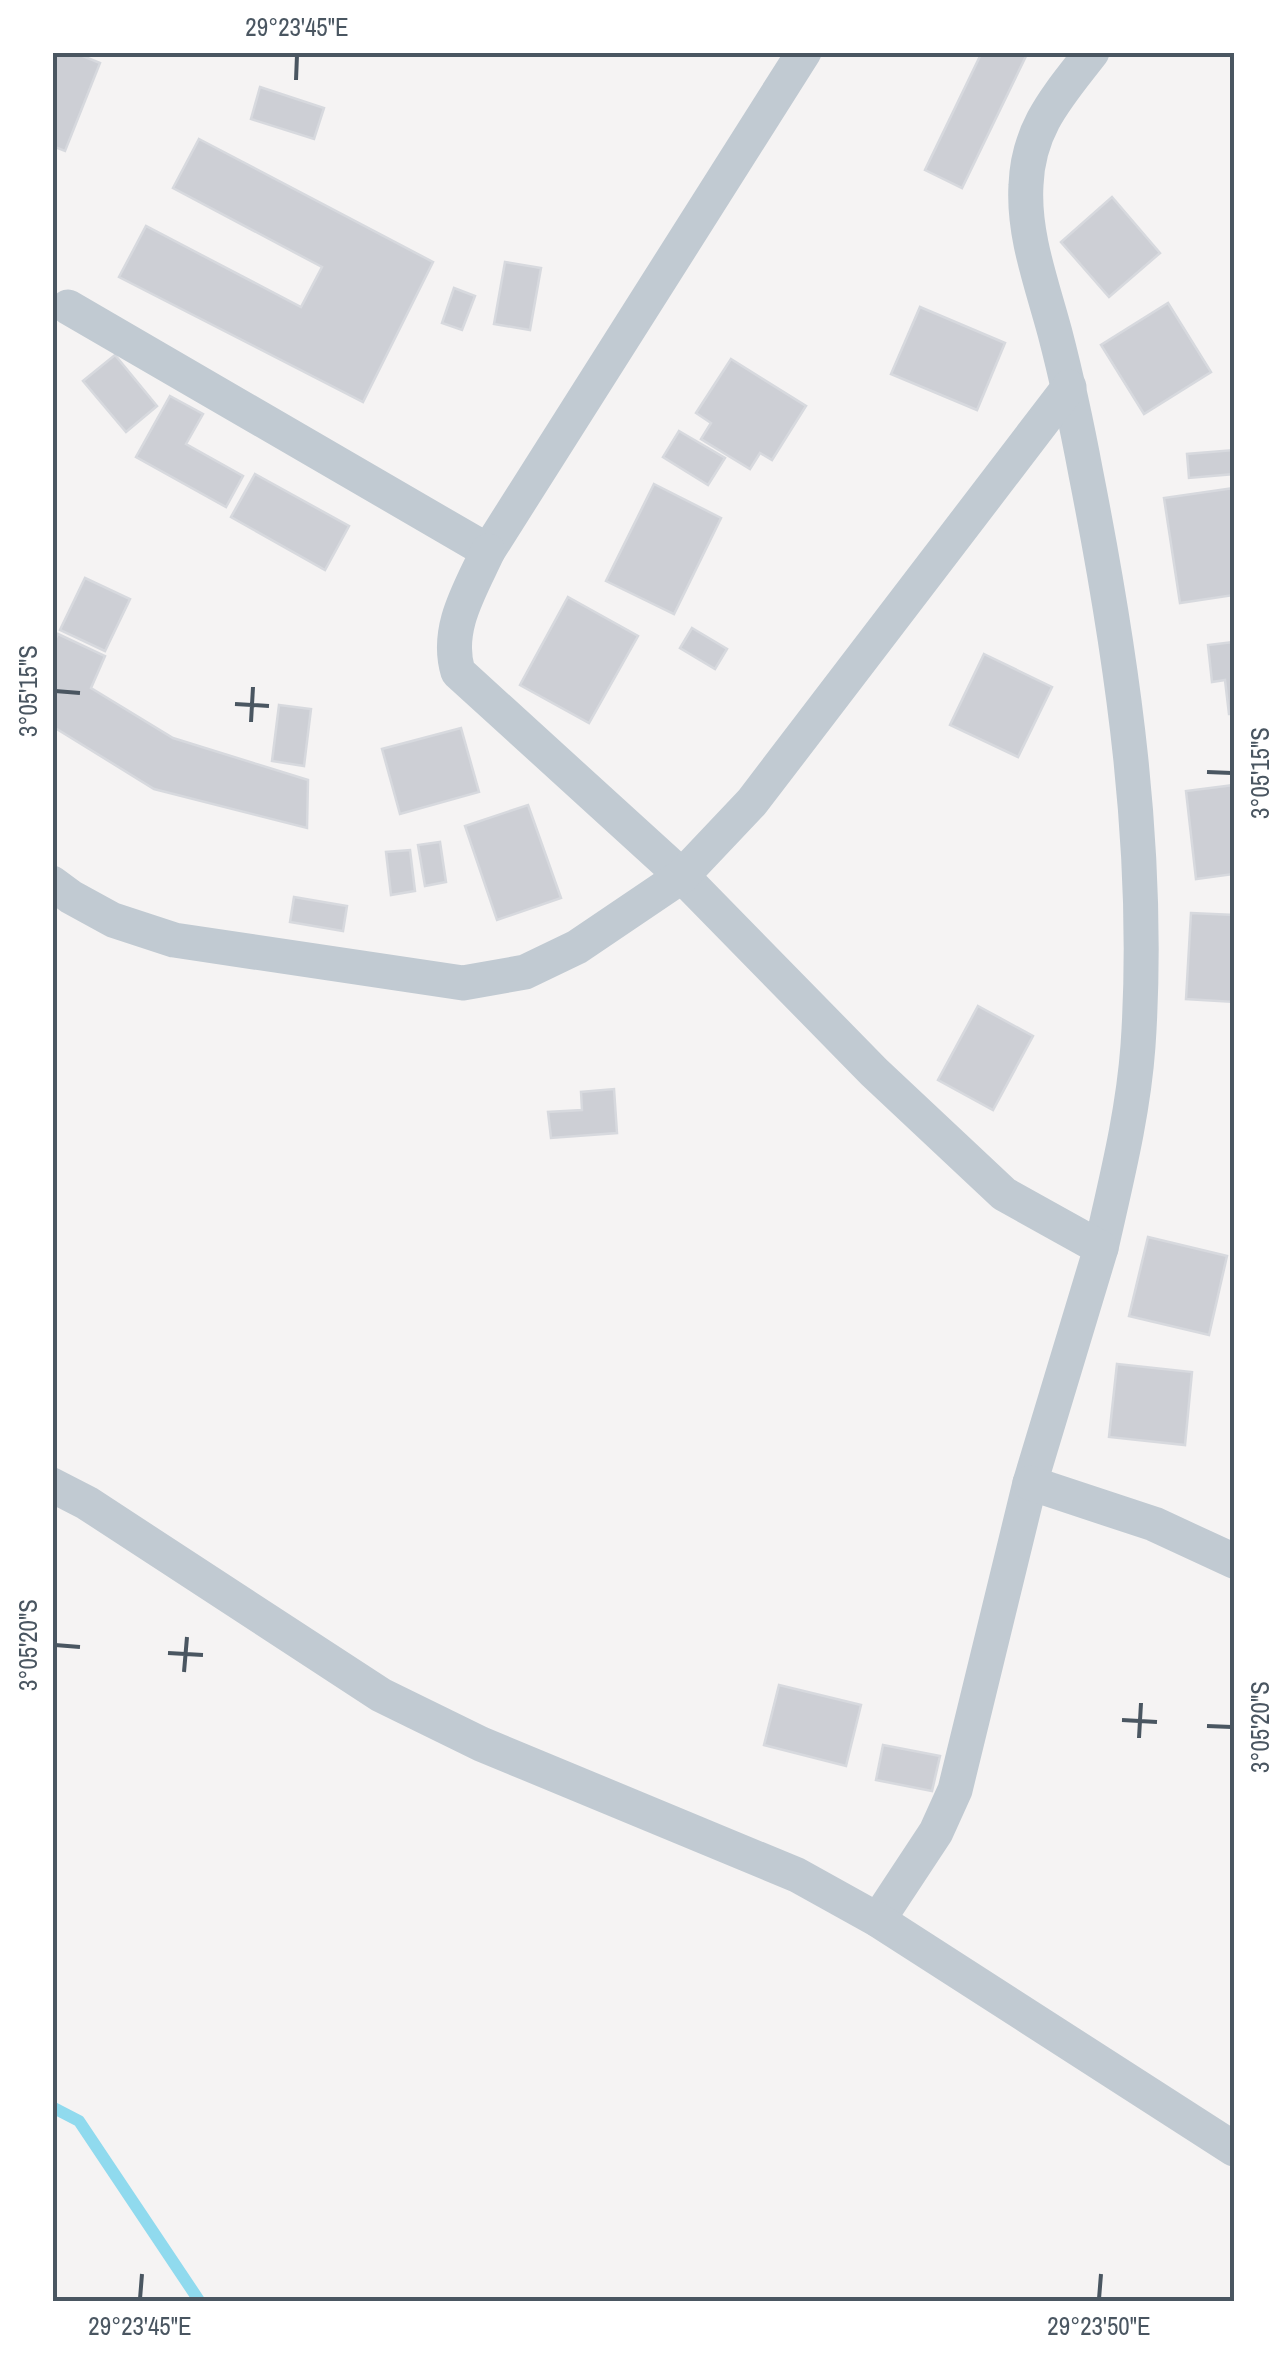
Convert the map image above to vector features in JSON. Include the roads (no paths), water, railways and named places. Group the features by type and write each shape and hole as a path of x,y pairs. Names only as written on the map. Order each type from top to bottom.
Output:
{"street":[{"path":"804,52 488,551 454,631 452,653 458,672 682,876 874,1072 1004,1194 1101,1248"},
{"path":"878,1920 936,1832 955,1790 1030,1483 1101,1248 1125,1145 1138,1048 1141,889 1132,760 1069,387 1026,221 1026,182 1032,146 1045,113 1092,52"},
{"path":"68,308 488,551"},
{"path":"52,883 113,920 174,940 463,983 525,972 576,947 682,876 752,802 1069,387"},
{"path":"1030,1483 1154,1524 1234,1561"},
{"path":"52,1486 87,1503 381,1695 481,1744 798,1875 878,1920 1234,2149"}],"waterway":[{"path":"52,2107 79,2121 200,2302"}]}
